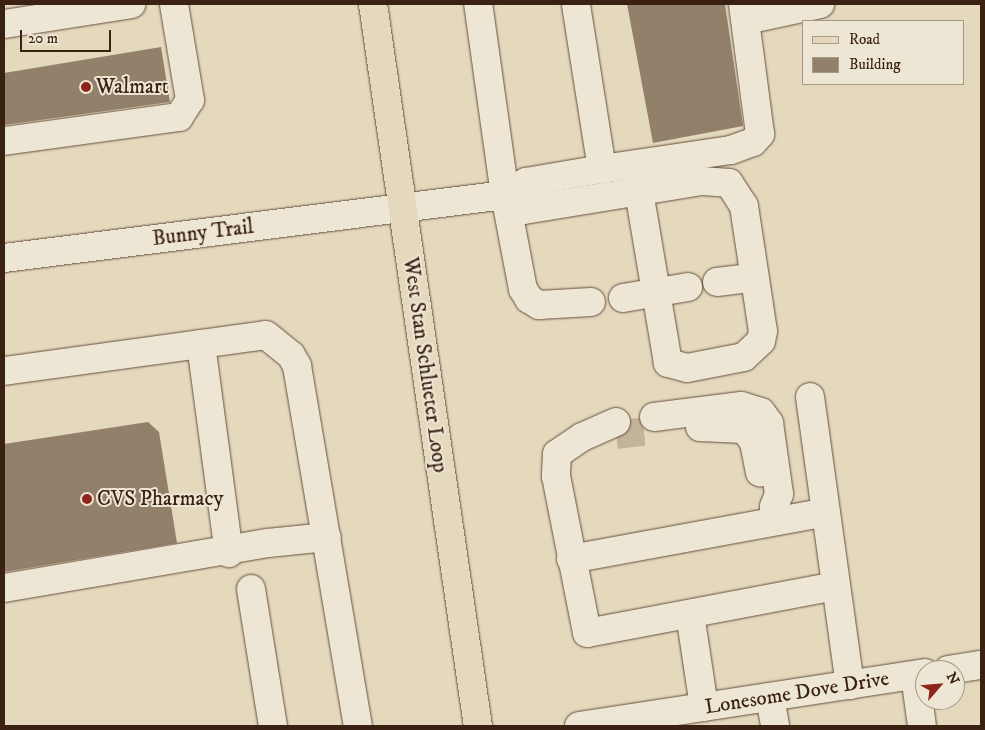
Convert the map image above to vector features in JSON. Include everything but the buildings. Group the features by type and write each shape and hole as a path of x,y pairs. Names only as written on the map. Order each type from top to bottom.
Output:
{"main road":[{"name":"West Stan Schlueter Loop","path":"373,4 478,726"}],"street":[{"path":"4,24 131,4"},
{"path":"4,141 179,117 190,100 174,4"},
{"path":"478,4 505,195 523,289 529,298 539,305 591,302"},
{"path":"576,4 602,169"},
{"path":"505,195 526,182 731,150 753,142 760,134 761,119 744,12 820,4"},
{"path":"505,195 524,210 640,191 702,181 729,183 744,206 755,277 761,341 744,357 687,368 668,363 640,191"},
{"name":"Bunny Trail","path":"4,258 505,195"},
{"path":"717,282 755,277"},
{"path":"624,298 688,287"},
{"path":"4,371 266,335 291,355 297,366 358,726"},
{"path":"201,344 229,553"},
{"path":"810,397 850,685"},
{"path":"655,424 741,406 761,412 769,423 779,494 775,514"},
{"path":"608,430 557,454 556,476 587,633 836,586"},
{"path":"571,559 775,514 826,512"},
{"path":"4,588 229,553 268,543 327,537"},
{"path":"251,589 272,726"},
{"path":"690,614 704,707"},
{"path":"965,667 981,665"},
{"name":"Lonesome Dove Drive","path":"579,726 915,675"},
{"path":"770,697 775,726"},
{"path":"921,710 922,726"}],"tunnel":[{"path":"616,435 657,430"}],"place":[{"name":"Walmart","path":"86,87"},
{"name":"CVS Pharmacy","path":"87,499"}]}
